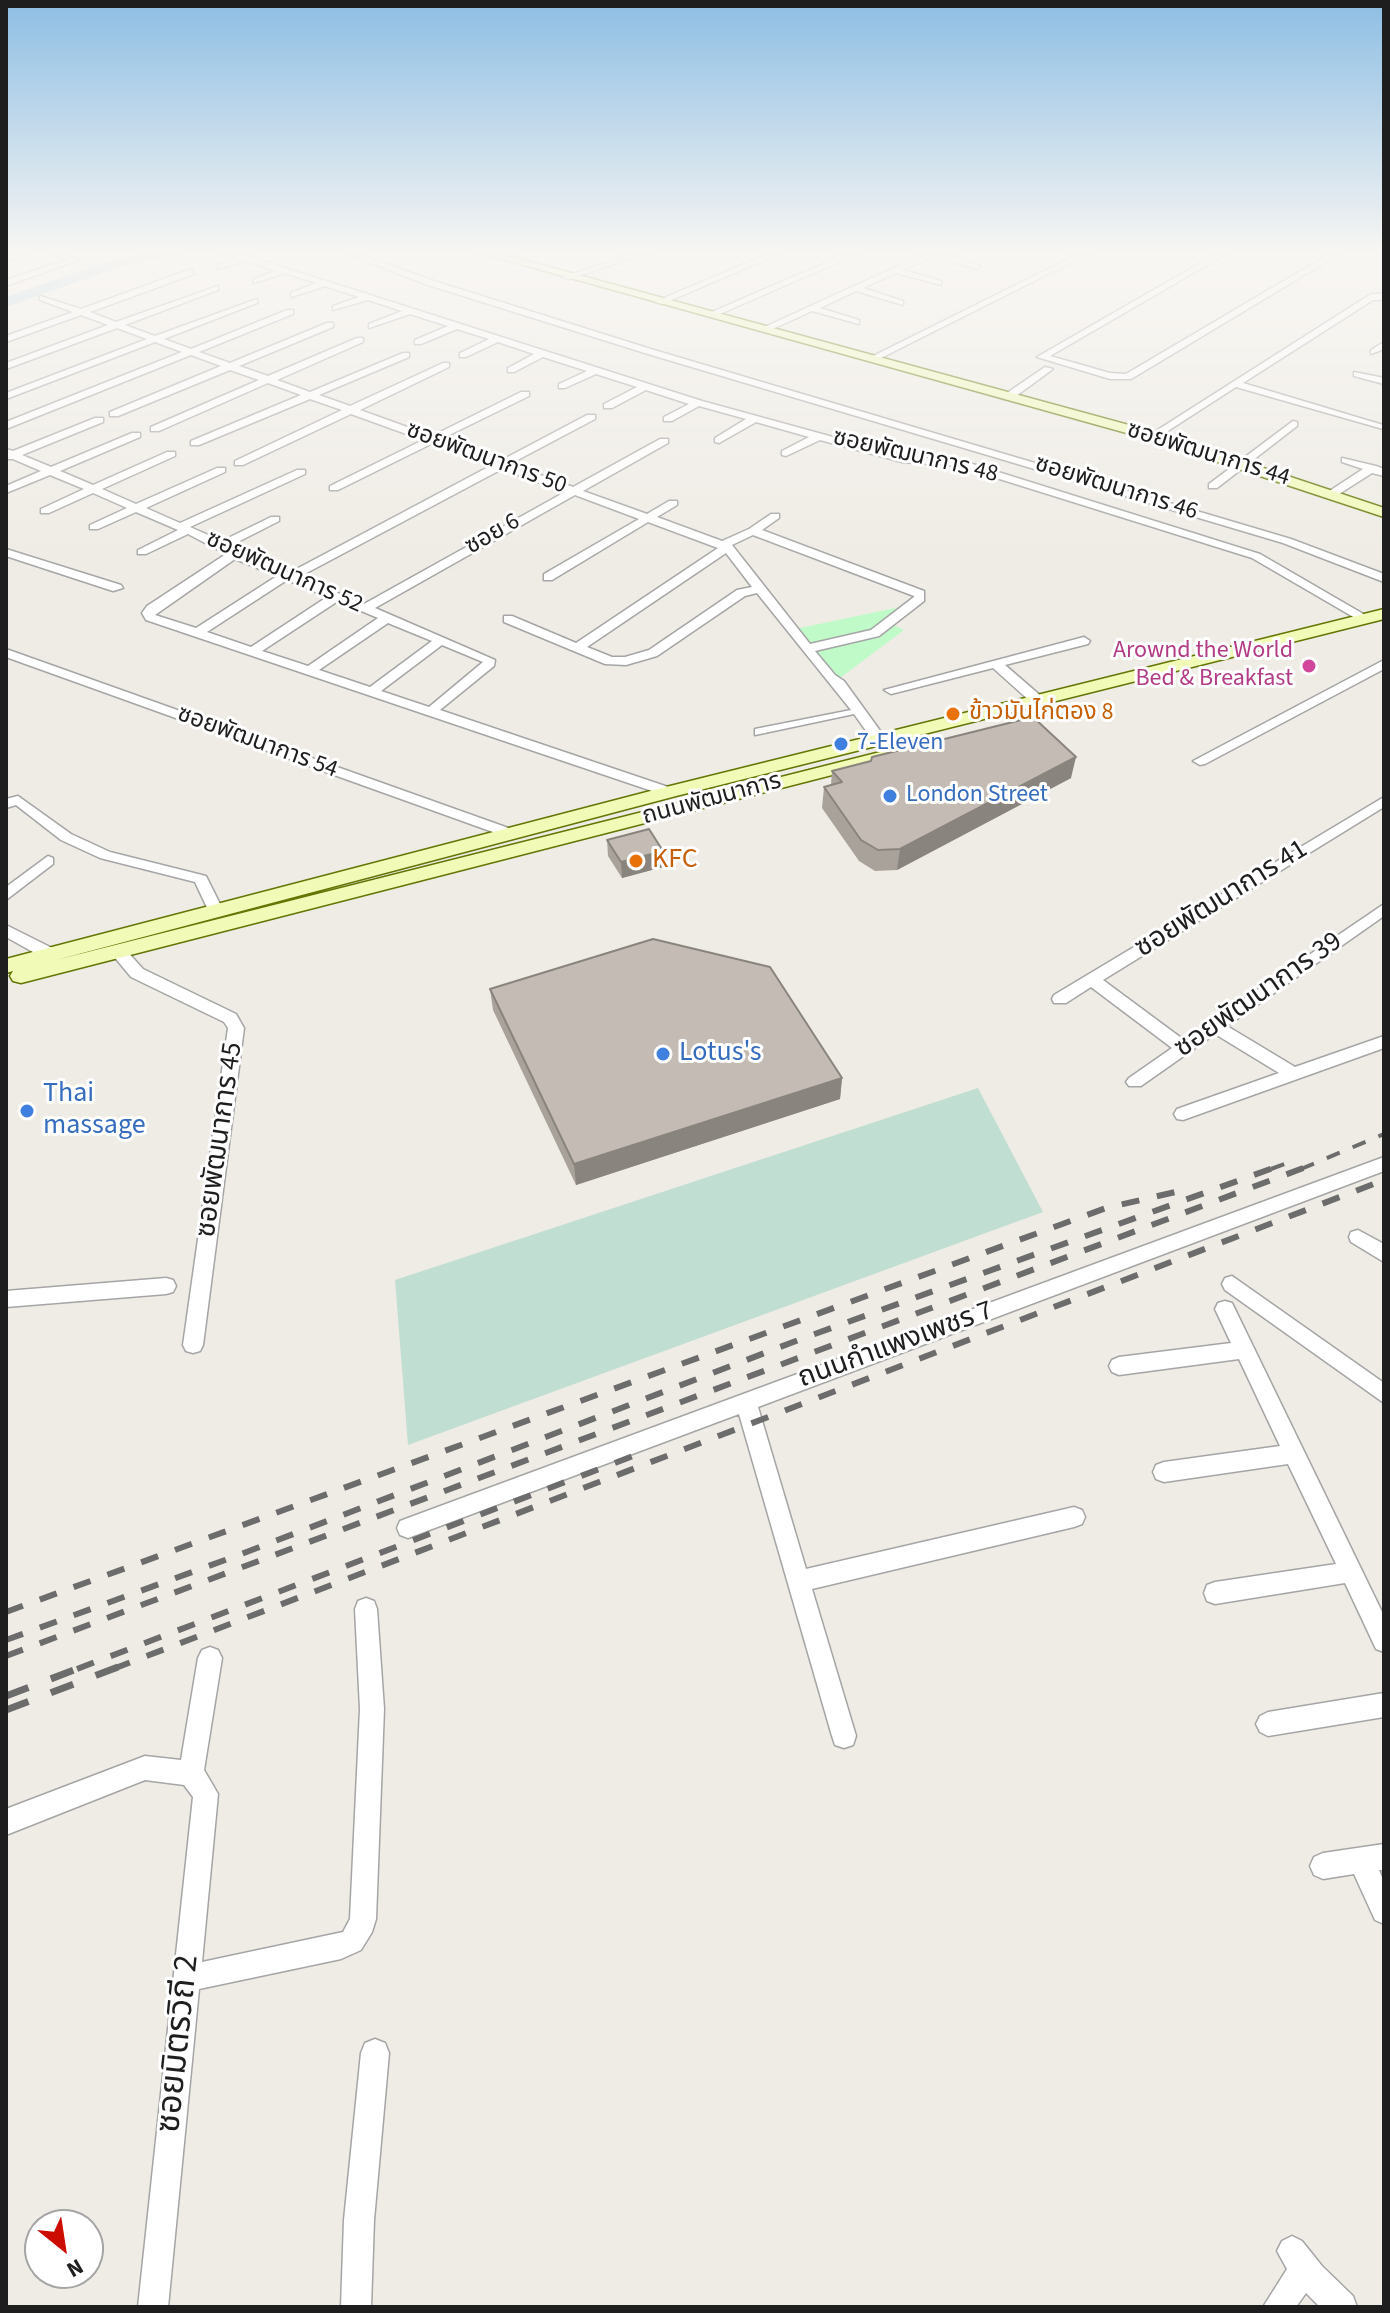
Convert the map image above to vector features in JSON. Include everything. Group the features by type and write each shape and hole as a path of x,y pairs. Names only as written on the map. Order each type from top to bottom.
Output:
{"main road":[{"name":"ซอยพัฒนาการ 44","path":"868,358 1153,436 1384,513"},
{"name":"ถนนพัฒนาการ","path":"6,981 44,962 215,910 874,740 1375,616"},
{"name":"ถนนพัฒนาการ","path":"6,963 119,953 1384,631"}],"street":[{"path":"6,366 27,358"},
{"path":"6,396 104,358"},
{"path":"6,426 174,358"},
{"name":"ซอยพัฒนาการ 50","path":"210,358 725,546"},
{"path":"114,414 250,358"},
{"path":"155,429 319,358"},
{"path":"195,443 399,358"},
{"path":"511,370 534,358"},
{"name":"ซอยพัฒนาการ 48","path":"553,358 698,403 902,459 959,463 1256,556 1375,616"},
{"name":"ซอยพัฒนาการ 46","path":"671,358 1287,541 1384,578"},
{"path":"1045,358 1110,376 1128,377 1160,358"},
{"path":"1153,436 1276,358"},
{"path":"239,463 446,365"},
{"path":"1008,397 1048,369"},
{"path":"562,386 594,371"},
{"path":"1357,374 1384,381"},
{"path":"1235,384 1379,427"},
{"path":"608,406 645,386"},
{"path":"334,488 525,394"},
{"path":"668,419 698,403"},
{"path":"199,632 288,577 591,417"},
{"path":"719,440 754,419"},
{"path":"8,455 99,420"},
{"path":"1213,486 1293,424"},
{"path":"6,490 136,435"},
{"path":"786,453 821,435"},
{"name":"ซอย 6","path":"366,608 664,441"},
{"path":"45,511 171,454"},
{"name":"ซอยพัฒนาการ 52","path":"8,455 490,662 430,712"},
{"path":"1346,460 1384,473"},
{"path":"1332,494 1372,468"},
{"path":"94,527 221,470"},
{"path":"142,552 301,472"},
{"path":"548,577 673,503"},
{"path":"577,648 725,546 775,516"},
{"path":"222,545 275,519"},
{"path":"753,531 920,594 920,598 875,633 807,649"},
{"path":"725,546 830,678 839,684 874,740"},
{"path":"6,552 117,588"},
{"path":"234,554 148,613 150,617 669,792"},
{"path":"508,619 610,661 653,653 741,593 760,589"},
{"path":"253,651 336,597"},
{"path":"309,671 387,618"},
{"path":"371,692 441,640"},
{"path":"891,690 1084,641"},
{"name":"ซอยพัฒนาการ 54","path":"6,653 509,833"},
{"path":"1200,761 1384,664"},
{"path":"997,665 1037,700"},
{"path":"830,678 831,686 848,713 874,740"},
{"path":"760,732 848,713"},
{"path":"10,799 66,837 105,855 201,879 215,910"},
{"name":"ซอยพัฒนาการ 41","path":"1060,999 1384,801"},
{"path":"6,895 48,861"},
{"name":"ซอยพัฒนาการ 39","path":"1135,1082 1384,909"},
{"path":"6,930 44,962"},
{"name":"ซอยพัฒนาการ 45","path":"119,953 137,973 230,1018 236,1028 193,1345"},
{"path":"1092,980 1184,1048"},
{"path":"1216,1027 1295,1075"},
{"path":"1183,1114 1384,1042"},
{"name":"ถนนกำแพงเพชร 7","path":"408,1528 1384,1164"},
{"path":"1358,1237 1384,1254"},
{"path":"1232,1284 1384,1394"},
{"path":"6,1299 166,1286"},
{"path":"1225,1309 1384,1641"},
{"path":"1119,1366 1245,1350"},
{"path":"746,1402 844,1736"},
{"path":"1164,1472 1293,1454"},
{"path":"798,1582 1074,1517"},
{"path":"1215,1593 1351,1572"},
{"path":"187,1978 341,1946 352,1941 359,1932 363,1919 372,1709 366,1609"},
{"name":"ซอยมิตรวิถี 2","path":"153,2307 206,1794 196,1777 210,1658"},
{"path":"1268,1724 1384,1705"},
{"path":"6,1822 145,1768 196,1777"},
{"path":"1323,1866 1373,1859 1384,1911"},
{"path":"356,2307 359,2220 375,2053"},
{"path":"1278,2307 1299,2260 1342,2307"}],"green space":[{"path":"895,608 902,612 889,623 904,630 840,678 831,674 795,629"},
{"path":"978,1088 1043,1212 408,1445 395,1280"}],"building":[{"path":"1033,717 1076,757 900,849 878,850 861,840 824,787 842,782 832,771 871,761 872,757"},
{"path":"649,829 663,851 621,862 607,840"},
{"name":"Lotus's","path":"653,939 770,967 842,1078 574,1164 490,989"}],"railway":[{"path":"1304,1168 1384,1134"},
{"path":"1271,1169 1293,1161"},
{"path":"6,1640 236,1556 801,1339 1276,1167"},
{"path":"6,1656 1304,1168"},
{"path":"113,1669 1384,1180"},
{"path":"6,1612 1106,1208 1184,1190"},
{"path":"77,1669 641,1453"},
{"path":"6,1696 82,1667"},
{"path":"6,1710 118,1667"}],"place":[{"name":"Arownd the World Bed & Breakfast","path":"1309,666"},
{"name":"ข้าวมันไก่ตอง 8","path":"953,714"},
{"name":"7-Eleven","path":"841,744"},
{"name":"London Street","path":"890,796"},
{"name":"KFC","path":"636,861"},
{"name":"Lotus's","path":"663,1054"},
{"name":"Thai massage","path":"27,1111"}]}
